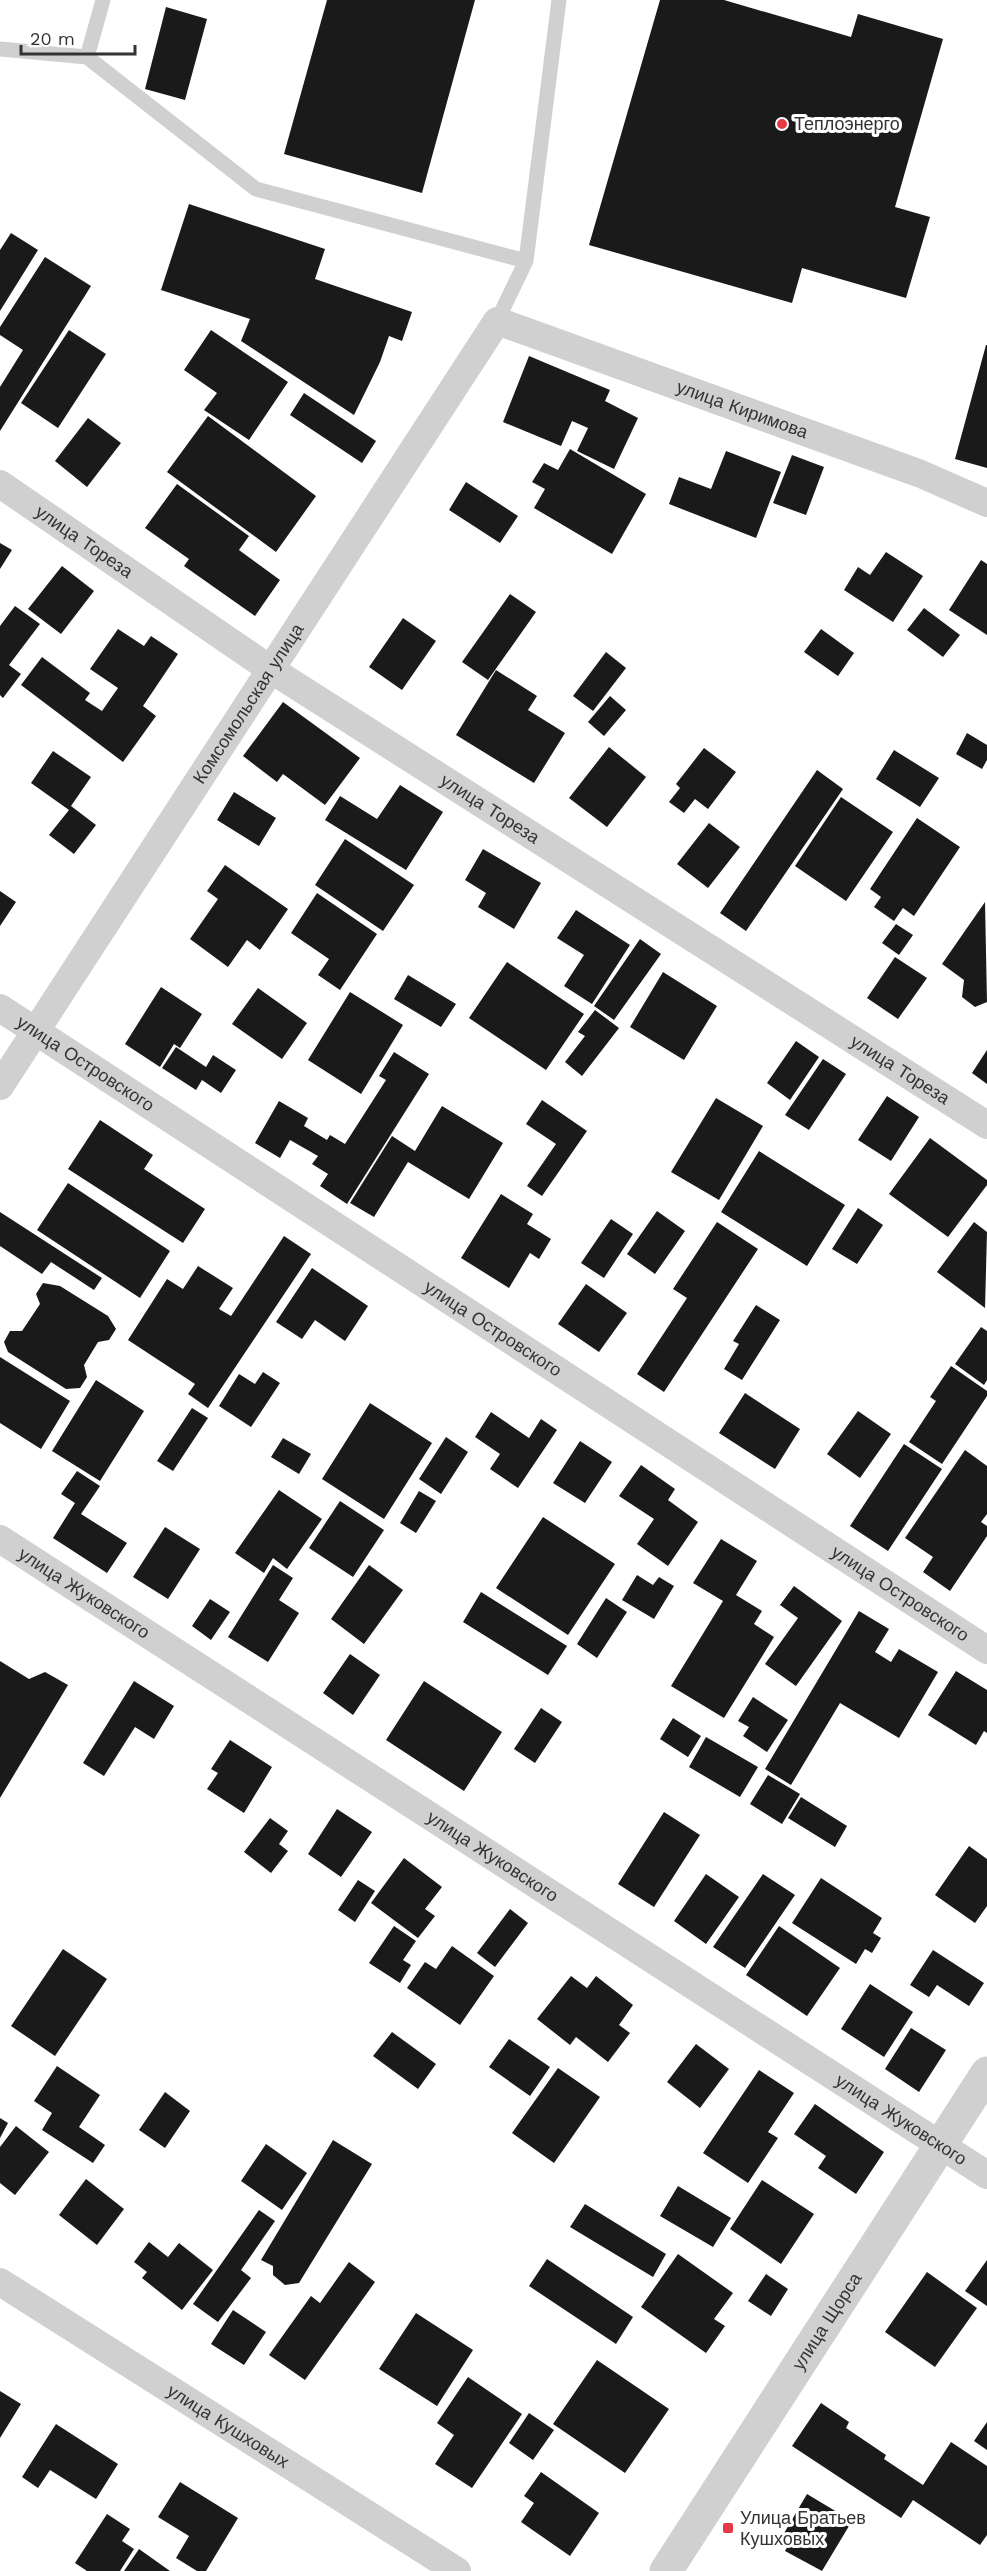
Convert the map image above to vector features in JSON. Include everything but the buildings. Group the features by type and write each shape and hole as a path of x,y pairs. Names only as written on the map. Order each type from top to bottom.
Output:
{"street":[{"name":"улица Киримова","path":"497,321 921,474 987,503"},
{"name":"Комсомольская улица","path":"0,1086 497,321"},
{"name":"улица Тореза","path":"0,484 270,669 987,1125"},
{"name":"улица Островского","path":"0,1008 987,1650"},
{"name":"улица Жуковского","path":"0,1539 987,2175"},
{"name":"улица Щорса","path":"666,2571 987,2073"},
{"name":"улица Кушховых","path":"0,2283 457,2571"}],"lane":[{"path":"87,57 103,0"},
{"path":"497,321 526,261 559,0"},
{"path":"0,49 87,57 256,189 526,261"}],"place":[{"name":"Теплоэнерго","path":"782,124"},
{"name":"Улица Братьев Кушховых","path":"728,2528"}]}
